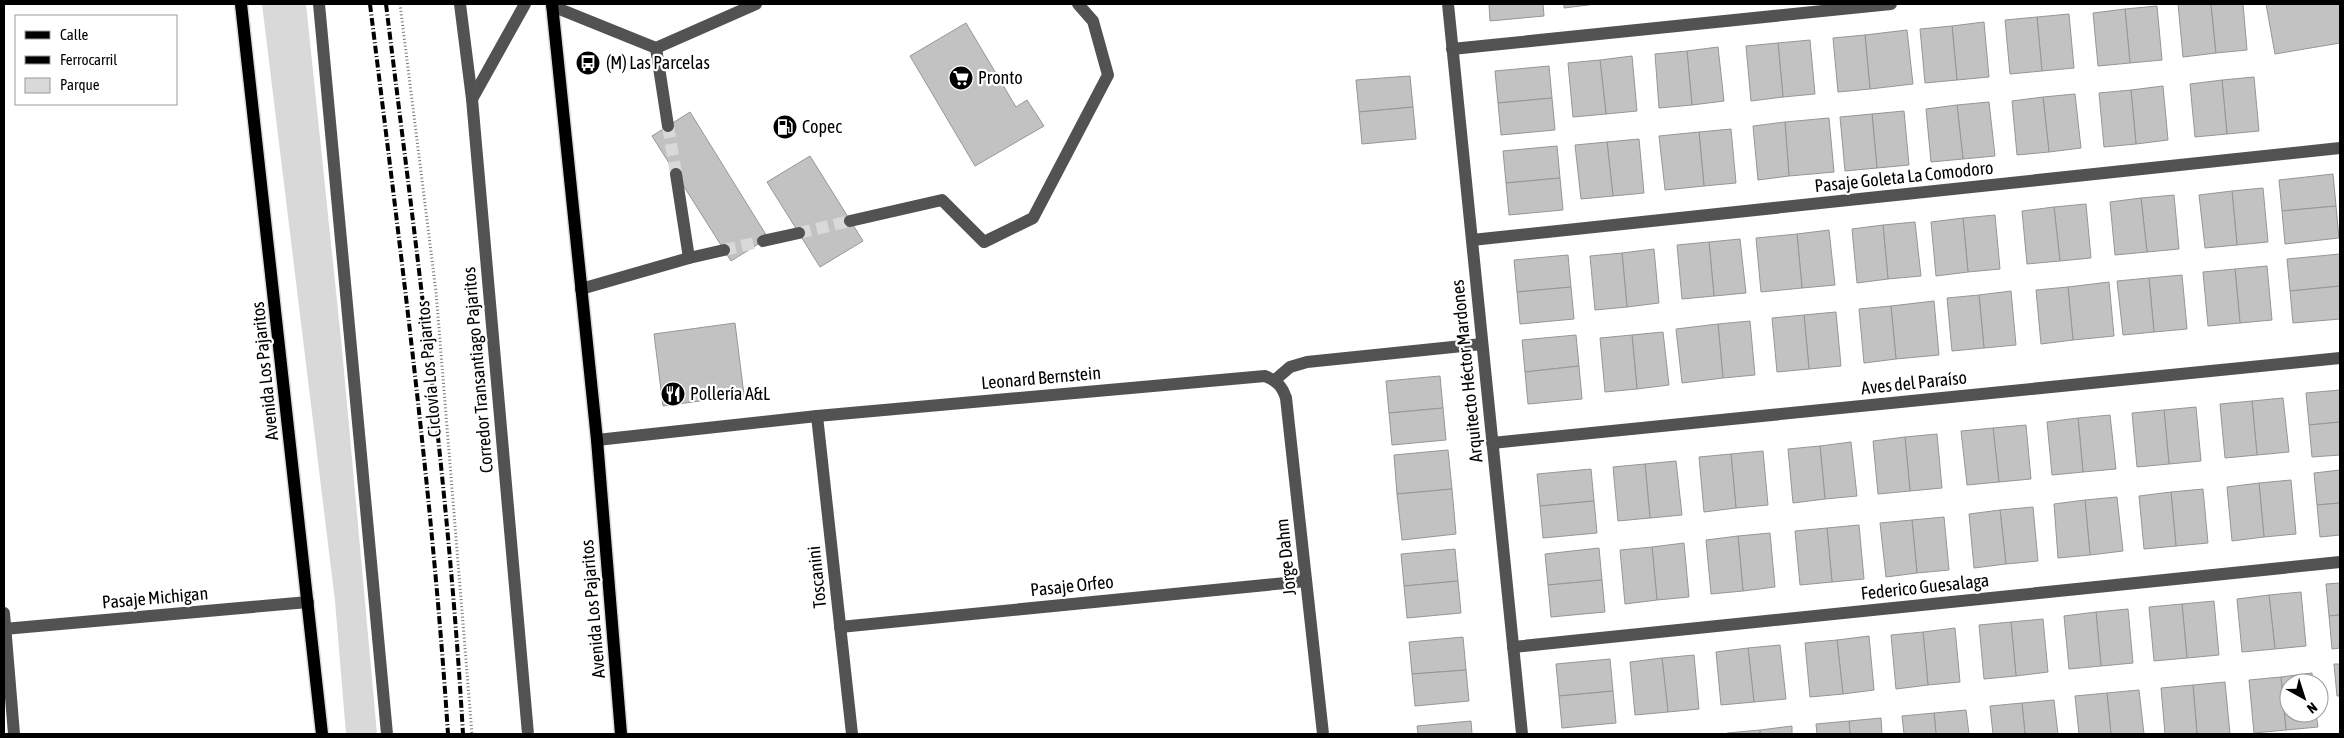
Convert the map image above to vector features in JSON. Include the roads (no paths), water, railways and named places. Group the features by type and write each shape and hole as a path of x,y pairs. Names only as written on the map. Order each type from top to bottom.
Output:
{"main road":[{"name":"Avenida Los Pajaritos","path":"241,4 322,734"},
{"name":"Avenida Los Pajaritos","path":"552,5 597,440 621,734"}],"street":[{"path":"319,4 387,734"},
{"name":"Corredor Transantiago Pajaritos","path":"460,4 472,98 528,734"},
{"path":"472,98 525,4"},
{"path":"552,5 656,48 756,4"},
{"path":"850,221 942,200 984,242 1033,218 1108,75 1093,22 1078,4"},
{"name":"Arquitecto Héctor Mardones","path":"1448,4 1522,734"},
{"path":"1452,49 1891,4"},
{"path":"656,48 668,126"},
{"name":"Pasaje Goleta La Comodoro","path":"1472,240 2340,148"},
{"path":"676,174 689,258"},
{"path":"763,241 799,233"},
{"path":"581,289 724,250"},
{"path":"1275,380 1290,367 1307,362 1482,344"},
{"name":"Aves del Paraíso","path":"1492,443 2340,358"},
{"name":"Leonard Bernstein","path":"597,440 817,416 1254,376 1265,376 1275,380"},
{"name":"Jorge Dahm","path":"1275,380 1282,388 1286,398 1323,734"},
{"name":"Toscanini","path":"817,416 852,734"},
{"name":"Federico Guesalaga","path":"1513,647 2340,562"},
{"name":"Pasaje Orfeo","path":"840,627 1306,581"},
{"name":"Pasaje Michigan","path":"4,629 308,602"},
{"path":"4,613 14,734"}],"tunnel":[{"path":"668,126 676,174"},
{"path":"799,233 850,221"},
{"path":"724,250 763,241"}],"railway":[{"path":"370,4 404,277 424,460 448,734"},
{"path":"386,4 431,369 449,551 463,734"}],"place":[{"name":"(M) Las Parcelas","path":"588,63"},
{"name":"Pronto","path":"961,78"},
{"name":"Copec","path":"785,127"},
{"name":"Pollería A&L","path":"673,394"}]}
